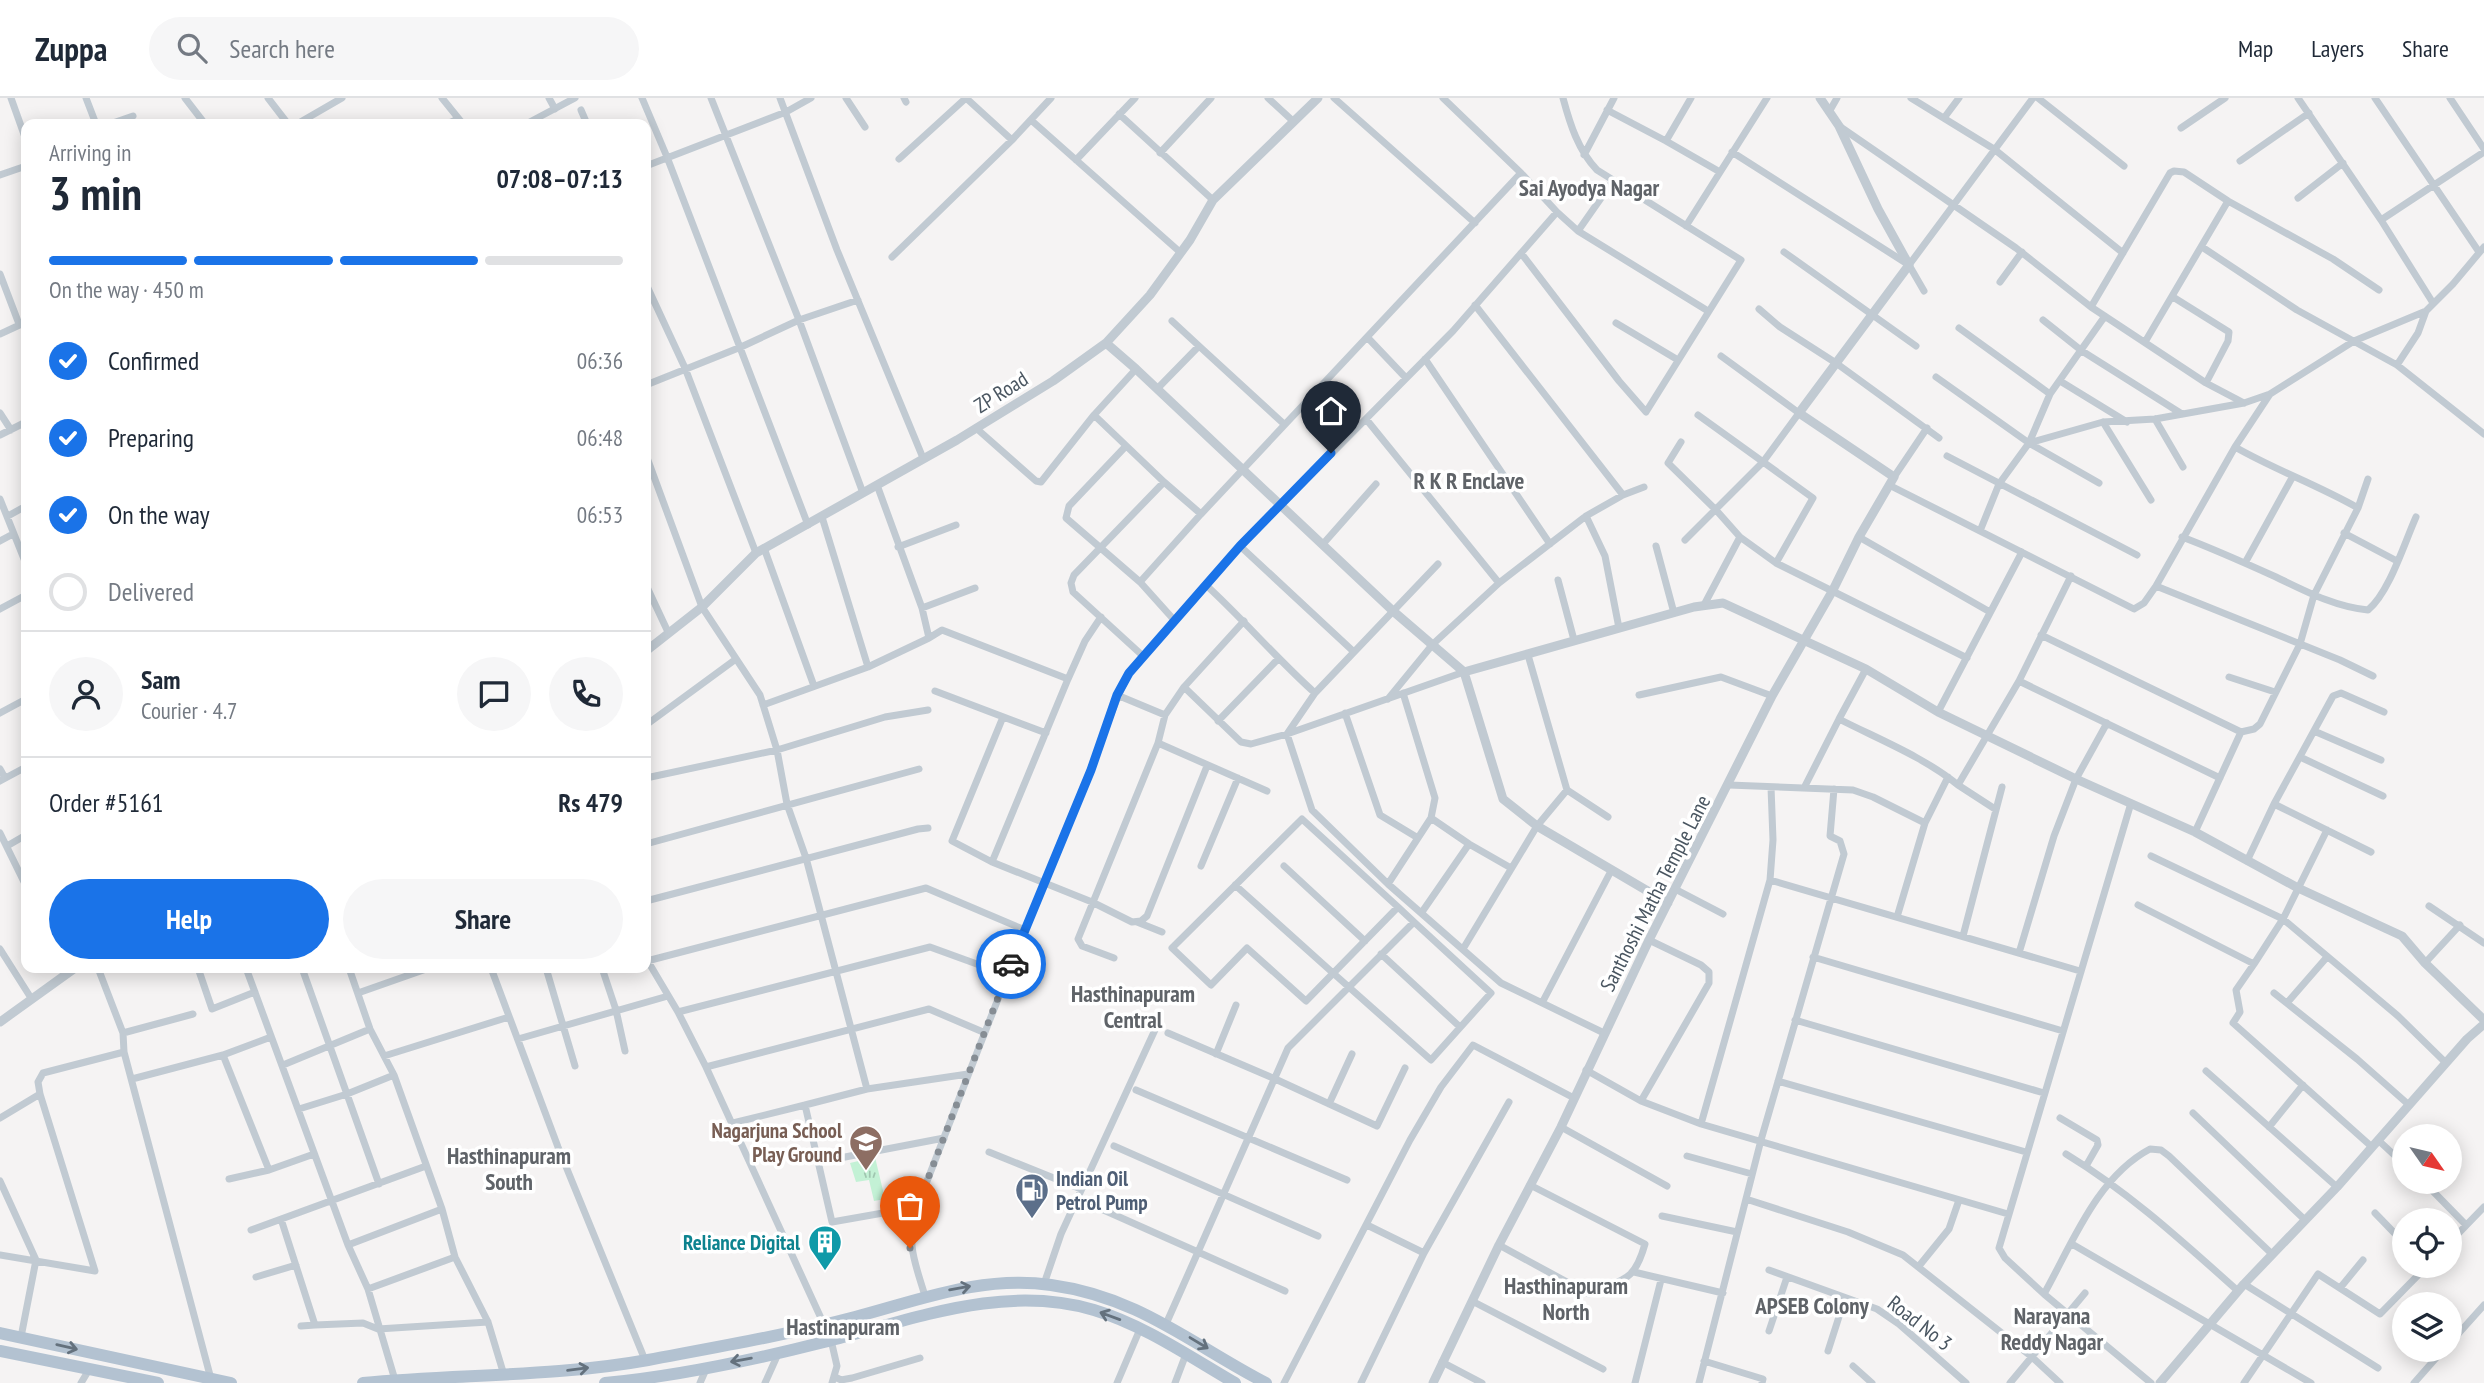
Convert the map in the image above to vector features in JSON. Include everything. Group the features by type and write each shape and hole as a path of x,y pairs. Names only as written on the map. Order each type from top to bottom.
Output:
{"main road":[{"path":"363,1383 576,1370 645,1360 824,1325 925,1296 983,1284 1044,1284 1097,1294 1126,1304 1167,1324 1266,1383"},
{"path":"605,1383 646,1379 778,1353 950,1308 1018,1300 1054,1302 1119,1319 1235,1383"},
{"path":"0,1334 232,1383"},
{"path":"0,1351 158,1383"}],"street":[{"path":"10,98 21,127"},
{"path":"86,98 94,119"},
{"path":"185,98 201,119"},
{"path":"268,98 284,119"},
{"path":"306,119 342,98"},
{"path":"442,98 459,119"},
{"path":"549,98 555,109"},
{"path":"536,119 575,98"},
{"path":"642,98 651,119"},
{"path":"711,98 799,320 863,493"},
{"path":"780,98 923,458"},
{"path":"651,164 786,112 811,98"},
{"path":"846,98 865,127"},
{"path":"899,159 966,98 1012,140"},
{"path":"892,257 1012,140 1051,98"},
{"path":"1076,160 1135,98"},
{"path":"1160,153 1211,98"},
{"path":"1268,98 1294,122"},
{"name":"ZP Road","path":"651,647 702,607 760,551 976,428 1053,381 1105,343 1150,295 1181,253 1213,200 1318,98"},
{"path":"1334,98 1475,223"},
{"path":"1443,98 1578,231 1709,311"},
{"path":"1521,253 1646,412 1741,260 1597,170 1584,155 1568,119 1563,98"},
{"path":"1584,155 1614,98"},
{"path":"1666,141 1691,98"},
{"path":"1686,226 1767,98"},
{"path":"1829,112 1837,98"},
{"path":"1911,98 1994,149 2123,253"},
{"path":"1944,118 1959,98"},
{"path":"1685,540 1763,462 1994,149 2036,98 2124,166"},
{"path":"2181,128 2225,98"},
{"path":"2298,98 2381,220 2433,303"},
{"path":"2375,98 2433,185 2482,249 2426,311 2418,333 2397,365"},
{"path":"2381,220 2484,150 2450,98"},
{"path":"1819,99 1839,126 1878,209 1924,291"},
{"path":"581,110 585,119"},
{"path":"1607,110 1720,172"},
{"path":"2240,162 2309,113"},
{"path":"1119,114 1213,200"},
{"path":"124,119 133,116"},
{"path":"651,119 808,525"},
{"path":"1031,120 1181,253"},
{"path":"1839,126 2022,252 2091,307 2206,383 2244,403"},
{"path":"1732,152 1909,265"},
{"path":"2298,198 2343,163"},
{"path":"0,175 21,168"},
{"path":"2091,307 2170,173 2174,171 2184,172 2228,201 2333,258 2379,290"},
{"path":"1140,582 1284,424 1521,173"},
{"path":"1578,231 1613,181"},
{"path":"2145,342 2228,201"},
{"path":"925,1296 910,1248 911,1228 917,1207 983,1032 1091,770 1117,695 1129,673 1240,546 1425,359 1557,212"},
{"path":"2202,247 2297,310 2397,365 2484,435"},
{"path":"1784,252 1916,346"},
{"path":"2000,282 2022,252"},
{"path":"0,274 21,319"},
{"path":"651,295 685,368 814,686"},
{"path":"2173,297 2230,332 2206,383"},
{"path":"651,382 741,347 799,320 858,300"},
{"path":"1475,305 1623,495"},
{"path":"1759,309 1780,327 1836,363 1939,438"},
{"path":"2029,443 2103,422 2155,419 2244,403 2270,394 2354,341 2426,311"},
{"path":"1980,531 1999,484 2029,443 2050,394 2105,316"},
{"path":"2043,320 2082,351 2182,415"},
{"path":"1172,321 1284,424"},
{"path":"1616,323 1678,360"},
{"path":"0,334 21,324"},
{"path":"1959,328 2050,394"},
{"path":"1368,338 1406,378"},
{"path":"1105,343 1393,611 1464,672 1503,799 1537,826 1668,903"},
{"path":"1157,389 1199,346"},
{"path":"1721,356 1931,508 2134,609 2144,603 2156,586 2235,447 2270,394"},
{"path":"1425,359 1550,544"},
{"path":"976,428 1036,481 1041,482 1094,415 1136,369"},
{"path":"1936,377 2029,443 2099,484"},
{"path":"2060,381 2128,422"},
{"path":"0,413 11,430"},
{"path":"1094,415 1125,447 1201,514"},
{"path":"1698,415 1813,498 1776,563"},
{"path":"1366,419 1499,583"},
{"path":"2155,419 2183,467"},
{"path":"2103,422 2151,500"},
{"path":"0,435 21,425"},
{"name":"Santhoshi Matha Temple Lane","path":"1433,1383 1772,695 1833,590 1891,481 1927,429"},
{"path":"1681,442 1668,463 1716,509 1740,537 1776,563 1800,576 1967,658"},
{"path":"1125,447 1067,512 1068,521 1140,582 1175,621"},
{"path":"2235,447 2358,508"},
{"path":"1947,456 2137,555"},
{"path":"651,469 702,607 760,695 777,750 787,804 806,858 867,1088"},
{"path":"2245,563 2293,476"},
{"path":"2041,635 2241,732 2254,729 2260,724 2300,644 2314,594 2358,508 2368,479"},
{"path":"1143,656 1073,592 1071,583 1074,575 1099,547 1164,482"},
{"path":"1323,544 1376,484"},
{"path":"877,485 922,608 929,638"},
{"path":"1388,699 1433,644 1499,583 1586,516 1623,495 1644,487"},
{"path":"0,499 21,552"},
{"path":"8,516 21,509"},
{"path":"1586,516 1605,556 1619,628"},
{"path":"822,517 868,667"},
{"path":"2182,537 2351,609 2368,610 2376,604 2383,592 2416,517"},
{"path":"898,547 956,525"},
{"path":"2344,533 2396,561"},
{"path":"0,541 13,534"},
{"path":"1704,605 1740,537"},
{"path":"1859,537 1990,612"},
{"path":"1240,546 1354,652"},
{"path":"1656,546 1674,613"},
{"path":"1938,712 2022,552"},
{"path":"1287,734 1315,693 1438,564"},
{"path":"1958,785 2019,681 2071,576"},
{"path":"1558,580 1574,640"},
{"path":"1207,586 1315,693"},
{"path":"2156,586 2373,676"},
{"path":"922,608 975,588"},
{"path":"651,596 668,632"},
{"path":"0,609 21,598"},
{"path":"1184,687 1241,742 1251,744 1464,672 1704,605 1723,603 1866,669 1938,712 2076,779 2195,832 2298,888 2402,936 2484,1022 2337,1187 2241,1288 2160,1383"},
{"path":"992,862 1068,679 1085,641 1101,617"},
{"path":"1114,958 1078,942 1092,902 1158,743 1165,715 1184,687 1244,621"},
{"path":"763,705 868,667 942,630 1068,679"},
{"path":"1528,655 1567,790 1608,817"},
{"path":"651,720 736,659"},
{"path":"1218,721 1278,659"},
{"path":"1804,788 1866,669"},
{"path":"1639,695 1721,677 1772,695"},
{"path":"2229,677 2275,692"},
{"path":"2019,681 2220,778"},
{"path":"935,691 1046,733"},
{"path":"1388,884 1431,818 1435,798 1403,693"},
{"path":"2247,861 2274,804 2333,696 2338,693 2384,712"},
{"path":"1117,695 1165,715"},
{"path":"0,713 21,702"},
{"path":"651,777 777,750 885,718 928,710"},
{"path":"1345,713 1380,815 1418,838"},
{"path":"1003,717 952,841 992,862 1092,902 1132,922 1162,932"},
{"path":"1839,719 1948,777 1995,809"},
{"path":"2019,953 2054,836 2076,779 2107,723"},
{"path":"2314,731 2381,760"},
{"path":"2195,832 2241,732"},
{"path":"1287,734 1312,810 1388,884 1501,983 1604,1032"},
{"path":"1158,743 1267,791"},
{"path":"2300,757 2383,796"},
{"path":"1136,922 1147,916 1207,766"},
{"path":"0,769 3,780 21,770"},
{"path":"651,843 919,769"},
{"path":"1897,917 1925,823 1948,777"},
{"path":"1201,866 1238,778"},
{"path":"1729,785 1853,790 1925,823"},
{"path":"1701,1124 1770,880 1773,840 1772,787"},
{"path":"1963,936 2002,787"},
{"path":"1699,1383 1761,1140 1844,854 1840,841 1830,836 1834,789"},
{"path":"1463,949 1537,826 1567,790"},
{"path":"2131,803 2000,1242 2001,1252 2044,1294 2151,1383"},
{"path":"2274,804 2371,852"},
{"path":"1235,885 1333,973 1431,1060 1490,993 1398,907 1302,818 1235,885 1172,948 1211,985 1247,948 1306,1002 1333,973 1398,907"},
{"path":"1431,818 1511,868"},
{"path":"651,900 928,828"},
{"path":"2327,830 2283,919 2236,990 2241,1012 2233,1023 2303,1085 2392,1155"},
{"path":"0,833 21,876"},
{"path":"6,846 21,838"},
{"path":"1422,912 1469,844"},
{"path":"2151,856 2283,919 2398,1016 2446,1063"},
{"path":"1284,866 1365,941"},
{"path":"1542,1003 1611,871"},
{"path":"1770,880 2080,971"},
{"path":"651,959 926,887 1025,930"},
{"path":"1675,889 1723,914"},
{"path":"2138,905 2255,964"},
{"path":"2429,906 2484,943"},
{"path":"1167,1324 1288,1048 1414,922"},
{"path":"2425,963 2460,925"},
{"path":"1641,1101 1709,984 1709,972 1702,965 1649,940"},
{"path":"678,1012 930,947 1007,975"},
{"path":"0,948 31,998"},
{"path":"1381,954 1460,1027"},
{"path":"1813,957 2063,1031"},
{"path":"2287,1003 2328,957"},
{"path":"651,967 706,1067 831,1340 836,1356 834,1381 920,1358"},
{"path":"0,1021 68,973"},
{"path":"100,973 122,1033 124,1052 160,1193 211,1379"},
{"path":"200,973 212,1009 255,992"},
{"path":"248,973 348,1245 368,1289 395,1380"},
{"path":"304,973 379,1184"},
{"path":"351,973 370,1029 394,1075 442,1209 456,1257 488,1322 504,1375"},
{"path":"358,993 415,973"},
{"path":"493,973 558,1147 645,1360"},
{"path":"548,973 575,1066"},
{"path":"604,973 616,1010 625,1051"},
{"path":"2274,993 2357,1059 2409,1105"},
{"path":"518,1039 668,996"},
{"path":"1216,1054 1236,1005"},
{"path":"706,1067 929,1009 983,1032"},
{"path":"122,1033 193,1014"},
{"path":"384,1056 509,1017"},
{"path":"1044,1284 1080,1189 1160,1018"},
{"path":"1796,1020 2043,1093"},
{"path":"283,1065 370,1029"},
{"path":"1168,1033 1377,1126 1405,1069"},
{"path":"132,1079 223,1055 271,1037"},
{"path":"1283,1383 1409,1140 1441,1087 1473,1045 1574,1098"},
{"path":"0,1255 95,1271 38,1082 43,1073 124,1052"},
{"path":"1329,1104 1352,1054"},
{"path":"223,1055 269,1170"},
{"path":"1586,1070 1641,1101 1701,1124 2008,1214"},
{"path":"2206,1071 2337,1187"},
{"path":"733,1123 867,1088 968,1073"},
{"path":"299,1109 394,1075"},
{"path":"1778,1081 2026,1152"},
{"path":"2269,1127 2303,1085"},
{"path":"1136,1090 1347,1180"},
{"path":"0,1118 40,1094"},
{"path":"1361,1383 1424,1253 1509,1102"},
{"path":"805,1105 832,1223 917,1207"},
{"path":"2193,1113 2305,1220"},
{"path":"2060,1118 2097,1140 2098,1145 2085,1166"},
{"path":"1561,1127 1667,1186"},
{"path":"818,1162 944,1138"},
{"path":"1114,1146 1318,1236"},
{"path":"2044,1294 2091,1208 2111,1182 2150,1149 2161,1150 2272,1255"},
{"path":"989,1152 1080,1189"},
{"path":"229,1179 269,1170 314,1154"},
{"path":"2066,1154 2111,1182 2241,1288 2291,1314 2378,1368"},
{"path":"1687,1156 1752,1174"},
{"path":"251,1230 426,1166"},
{"path":"0,1181 36,1260 21,1337"},
{"path":"1499,1245 1589,1294 1617,1284 1634,1272 1645,1244 1530,1185"},
{"path":"2436,1194 2466,1225"},
{"path":"1746,1199 1848,1232 1903,1255 2032,1357 2060,1383"},
{"path":"1919,1266 1949,1229 1959,1200"},
{"path":"1090,1204 1285,1291"},
{"path":"2462,1229 2484,1207"},
{"path":"348,1245 442,1209"},
{"path":"2375,1213 2392,1231"},
{"path":"1662,1216 1737,1232"},
{"path":"281,1219 315,1325"},
{"path":"1367,1225 1424,1253"},
{"path":"2072,1244 2311,1383"},
{"path":"368,1289 456,1257"},
{"path":"2340,1288 2363,1260"},
{"path":"256,1277 296,1265"},
{"name":"Road No 3","path":"1769,1270 1877,1309 1899,1324 1966,1383"},
{"path":"1634,1272 1723,1293"},
{"path":"2244,1383 2318,1274 2381,1314 2415,1278"},
{"path":"1769,1331 1787,1277"},
{"path":"1635,1383 1661,1280"},
{"path":"2010,1383 2085,1293"},
{"path":"1828,1351 1845,1298"},
{"path":"1472,1301 1603,1369"},
{"path":"2462,1330 2484,1305"},
{"path":"301,1326 363,1324 378,1329 488,1322"},
{"path":"1117,1383 1140,1329"},
{"path":"765,1383 778,1353"},
{"path":"1175,1383 1186,1354"},
{"path":"1704,1361 1763,1379 1762,1383"},
{"path":"2414,1383 2433,1362"},
{"path":"1442,1363 1482,1383"},
{"path":"700,1383 707,1366"},
{"path":"1853,1366 1872,1383"},
{"path":"81,1383 90,1368"}],"green space":[{"name":"Nagarjuna School Play Ground","path":"875,1157 885,1199 874,1201 869,1180 856,1182 850,1163"}],"way so far":[{"path":"910,1248 911,1228 917,1207 1011,964"}],"place":[{"name":"Nagarjuna School Play Ground","path":"866,1172"},
{"name":"Indian Oil Petrol Pump","path":"1032,1220"},
{"name":"Reliance Digital","path":"825,1272"}],"district":[{"name":"Sai Ayodya Nagar","path":"1589,187"},
{"name":"R K R Enclave","path":"1469,480"},
{"name":"Hasthinapuram Central","path":"1133,1006"},
{"name":"Hasthinapuram South","path":"509,1168"},
{"name":"Hasthinapuram North","path":"1566,1298"},
{"name":"APSEB Colony","path":"1812,1305"},
{"name":"Hastinapuram","path":"843,1326"},
{"name":"Narayana Reddy Nagar","path":"2052,1328"}],"route":[{"path":"1011,964 1091,770 1117,695 1129,673 1240,546 1331,453"}]}
